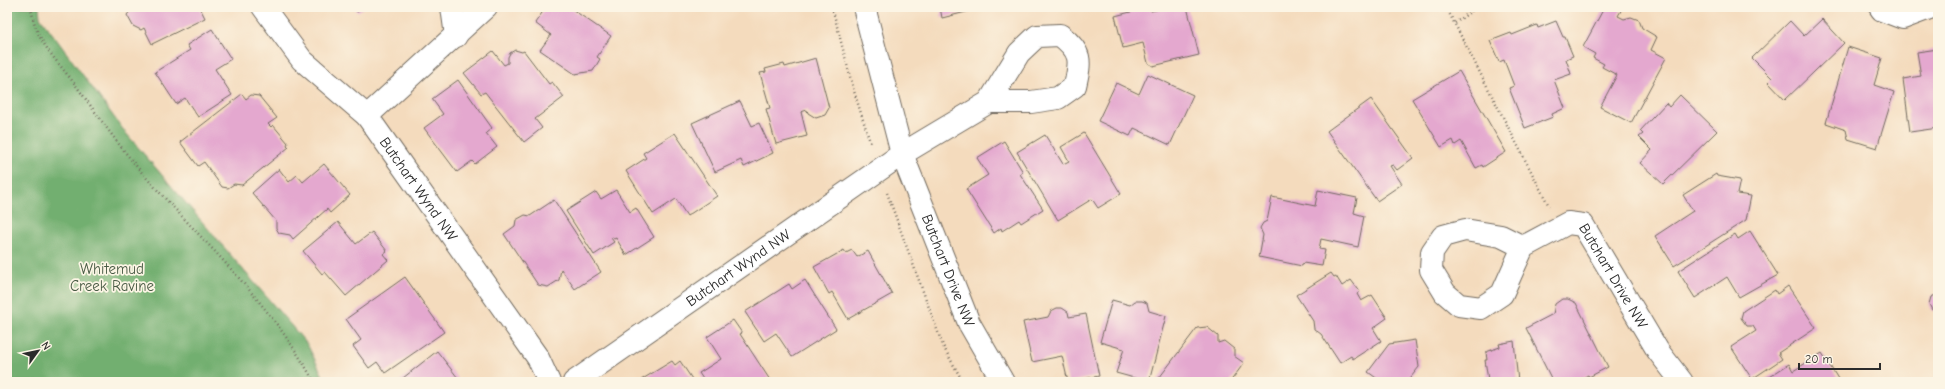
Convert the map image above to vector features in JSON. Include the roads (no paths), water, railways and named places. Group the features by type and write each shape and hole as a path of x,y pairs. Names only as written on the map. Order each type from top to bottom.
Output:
{"street":[{"name":"Butchart Wynd NW","path":"263,7 302,60 367,116 538,358 549,382"},
{"path":"452,7 456,36"},
{"path":"367,116 486,7"},
{"name":"Butchart Drive NW","path":"864,7 902,154 969,323 1003,382"},
{"path":"1880,7 1882,10 1903,18 1932,7"},
{"path":"902,154 989,102"},
{"name":"Butchart Wynd NW","path":"574,382 902,154"},
{"name":"Butchart Drive NW","path":"1523,247 1568,223 1583,225 1658,351 1682,382"}],"park label":[{"name":"Whitemud Creek Ravine","path":"112,278"}]}
